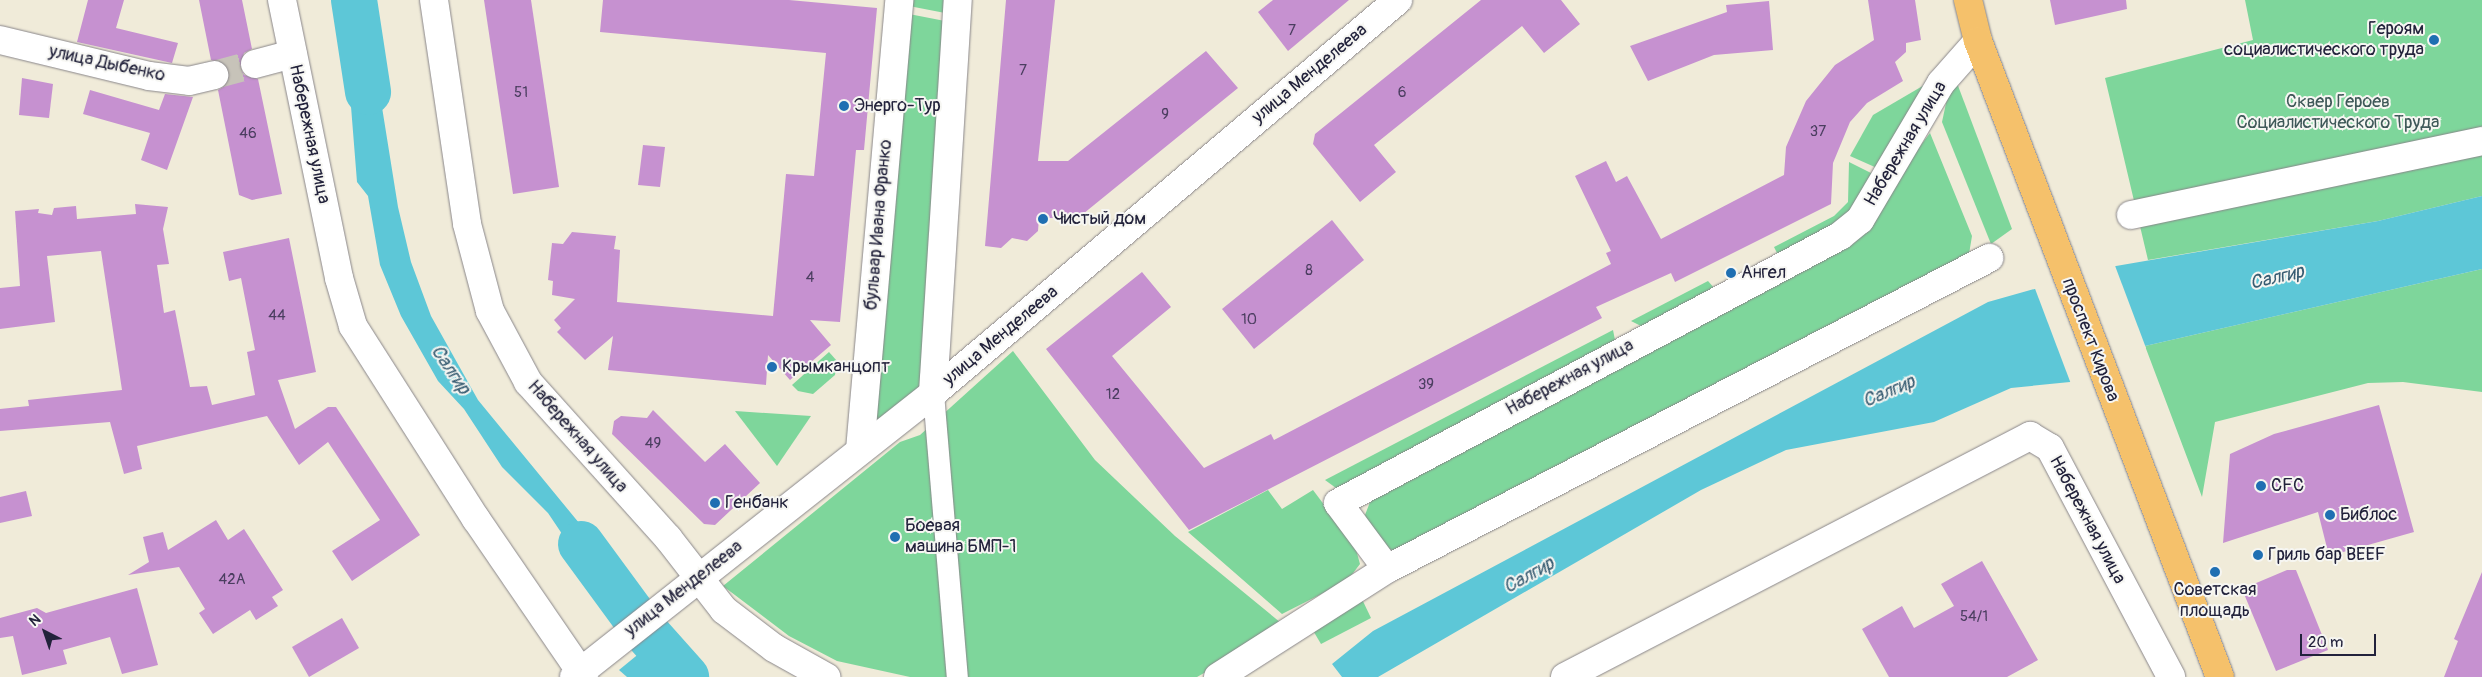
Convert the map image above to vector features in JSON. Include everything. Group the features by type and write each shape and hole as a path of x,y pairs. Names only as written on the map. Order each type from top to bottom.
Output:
{"main road":[{"name":"проспект Кирова","path":"1968,0 1978,41 2117,411 2173,544 2220,677"}],"street":[{"name":"Набережная улица","path":"282,0 339,278 354,326 583,672"},
{"name":"Набережная улица","path":"434,0 467,224 490,311 528,382 668,538 697,578 724,610 774,648 826,677"},
{"name":"бульвар Ивана Франко","path":"860,450 899,0"},
{"path":"957,677 933,393 958,0"},
{"name":"улица Менделеева","path":"583,672 668,600 933,393 1398,0"},
{"name":"улица Дыбенко","path":"0,40 149,76 189,81 214,75"},
{"name":"Набережная улица","path":"1387,569 1338,503 1840,236 1860,220 1941,83 1978,41"},
{"path":"255,64 293,54"},
{"path":"2132,215 2482,141"},
{"path":"1218,677 1387,569 1989,258"},
{"name":"Набережная улица","path":"1565,677 2030,436 2050,448 2171,677"}],"green space":[{"path":"910,0 947,0 945,13 909,6"},
{"name":"Сквер Героев Социалистического Труда","path":"2245,0 2482,0 2482,196 2378,221 2148,260 2105,78 2253,40"},
{"path":"909,14 945,21 923,388 873,427"},
{"path":"1957,83 2012,229 1991,244 1942,122 1948,94"},
{"path":"1926,84 1877,168 1850,156 1873,115"},
{"path":"1930,133 1972,236 1969,254 1397,551 1388,549 1369,529 1365,515 1370,502 1385,488 1844,246"},
{"path":"1849,162 1873,174 1854,210 1838,224 1778,255 1774,247 1834,216 1848,202"},
{"path":"2482,269 2482,392 2403,382 2368,383 2215,422 2202,497 2145,346"},
{"path":"1708,281 1715,289 1643,327 1631,321"},
{"path":"1613,330 1615,340 1346,484 1336,488 1325,480"},
{"path":"1013,351 1095,460 1175,536 1286,627 1197,677 910,677 837,661 789,636 723,586 900,442 920,435"},
{"path":"829,352 837,361 835,375 813,394 798,391 792,385"},
{"path":"735,411 811,416 777,466"},
{"path":"1268,490 1282,509 1313,490 1355,546 1360,564 1347,581 1282,614 1188,532"},
{"path":"1360,595 1371,618 1321,644 1308,622"}],"water":[{"path":"350,-3 357,0 360,7 357,14 350,17 343,14 340,7 343,0"},
{"path":"369,26 398,207 411,262 431,316 478,400 630,585 603,607 597,586 548,513 502,467 464,409 438,381 401,316 380,265 368,196 357,182 345,31"},
{"path":"2482,196 2482,269 2145,346 2070,382 2011,388 1934,422 1786,450 1701,490 1378,677 1342,677 1332,664 1373,631 1988,302 2116,266 2378,221"},
{"path":"652,643 672,644 703,677 627,677 619,670"}],"pier":[{"path":"2114,263 2146,348 2071,384 2034,286"}],"building":[{"path":"88,0 124,0 116,28 178,43 172,63 77,42"},
{"path":"199,0 242,0 252,49 244,53 240,67 244,75 258,79 282,194 252,200 239,195 218,90 225,86 229,72 225,64 211,60"},
{"path":"484,0 531,0 559,187 513,194"},
{"path":"603,0 789,0 877,8 864,150 856,150 840,322 810,320 831,345 790,380 768,355 766,385 608,370 613,336 585,360 557,332 561,328 554,320 575,299 552,295 553,281 548,280 552,243 563,244 572,232 616,236 614,249 620,250 617,302 773,316 786,174 814,176 826,53 600,32"},
{"path":"1006,0 1055,0 1038,161 1068,161 1206,51 1238,88 1078,218 1039,218 1038,231 1027,241 1012,238 1001,248 985,246"},
{"path":"1273,0 1349,0 1288,51 1258,12"},
{"path":"1481,0 1561,0 1580,24 1544,53 1522,26 1374,145 1396,172 1360,202 1313,144 1315,134"},
{"path":"1868,0 1915,0 1921,40 1906,43 1906,52 1895,62 1903,81 1867,103 1850,122 1833,163 1831,204 1675,282 1671,273 1596,307 1602,318 1189,530 1046,349 1142,272 1171,307 1112,356 1204,468 1271,434 1274,440 1611,264 1606,253 1611,251 1575,176 1606,161 1616,182 1627,176 1661,239 1784,175 1786,147 1806,101 1835,65 1874,40"},
{"path":"2050,0 2126,0 2127,9 2055,25"},
{"path":"1769,1 1773,50 1714,55 1648,81 1630,46 1727,12 1726,5"},
{"path":"22,78 53,84 49,118 19,115"},
{"path":"90,90 159,110 165,94 193,97 167,170 141,160 150,133 83,114"},
{"path":"643,145 665,147 660,187 638,185"},
{"path":"135,204 168,207 163,229 169,264 157,265 164,313 175,310 190,387 207,386 212,405 255,395 247,352 255,350 241,278 229,281 223,252 289,238 316,372 278,380 295,429 328,407 336,407 420,535 352,581 332,551 380,520 328,442 299,465 267,416 137,446 142,469 124,474 110,422 0,431 0,409 29,406 28,400 122,390 101,251 47,256 55,322 0,329 0,288 20,286 15,211 39,209 38,213 52,215 54,208 76,206 77,219 136,214"},
{"path":"1332,220 1364,260 1254,349 1222,309"},
{"path":"2379,405 2414,532 2329,556 2318,512 2223,543 2230,454 2274,434"},
{"path":"653,410 705,462 725,444 760,483 715,525 704,524 612,434 614,421 621,416 647,418"},
{"path":"26,491 32,516 0,523 0,497"},
{"path":"216,520 228,540 244,529 283,590 272,597 278,606 256,620 250,610 213,634 199,613 205,609 179,567 128,575 149,562 143,537 163,532 168,550"},
{"path":"1982,561 2038,660 2007,677 1889,677 1862,629 1902,606 1914,628 1954,606 1941,584"},
{"path":"2287,570 2296,570 2328,650 2276,671 2242,589"},
{"path":"2482,572 2482,677 2444,677 2458,641 2454,639"},
{"path":"137,588 158,665 122,674 110,637 63,650 67,664 22,675 13,636 0,638 0,618 37,608 46,613"},
{"path":"342,618 359,648 309,677 292,647"}],"waterway":[{"name":"Салгир","path":"354,0 368,92"},
{"name":"Салгир","path":"581,544 645,631 686,677"}],"tunnel":[{"path":"214,75 255,64"}],"place":[{"name":"Героям социалистического труда","path":"2434,40"},
{"name":"Энерго-Тур","path":"844,106"},
{"name":"Чистый дом","path":"1043,219"},
{"name":"Ангел","path":"1731,273"},
{"name":"Крымканцопт","path":"772,367"},
{"name":"CFC","path":"2261,486"},
{"name":"Генбанк","path":"715,503"},
{"name":"Библос","path":"2330,515"},
{"name":"Боевая машина БМП-1","path":"895,537"},
{"name":"Гриль бар BEEF","path":"2258,555"},
{"name":"Советская площадь","path":"2215,572"}]}
